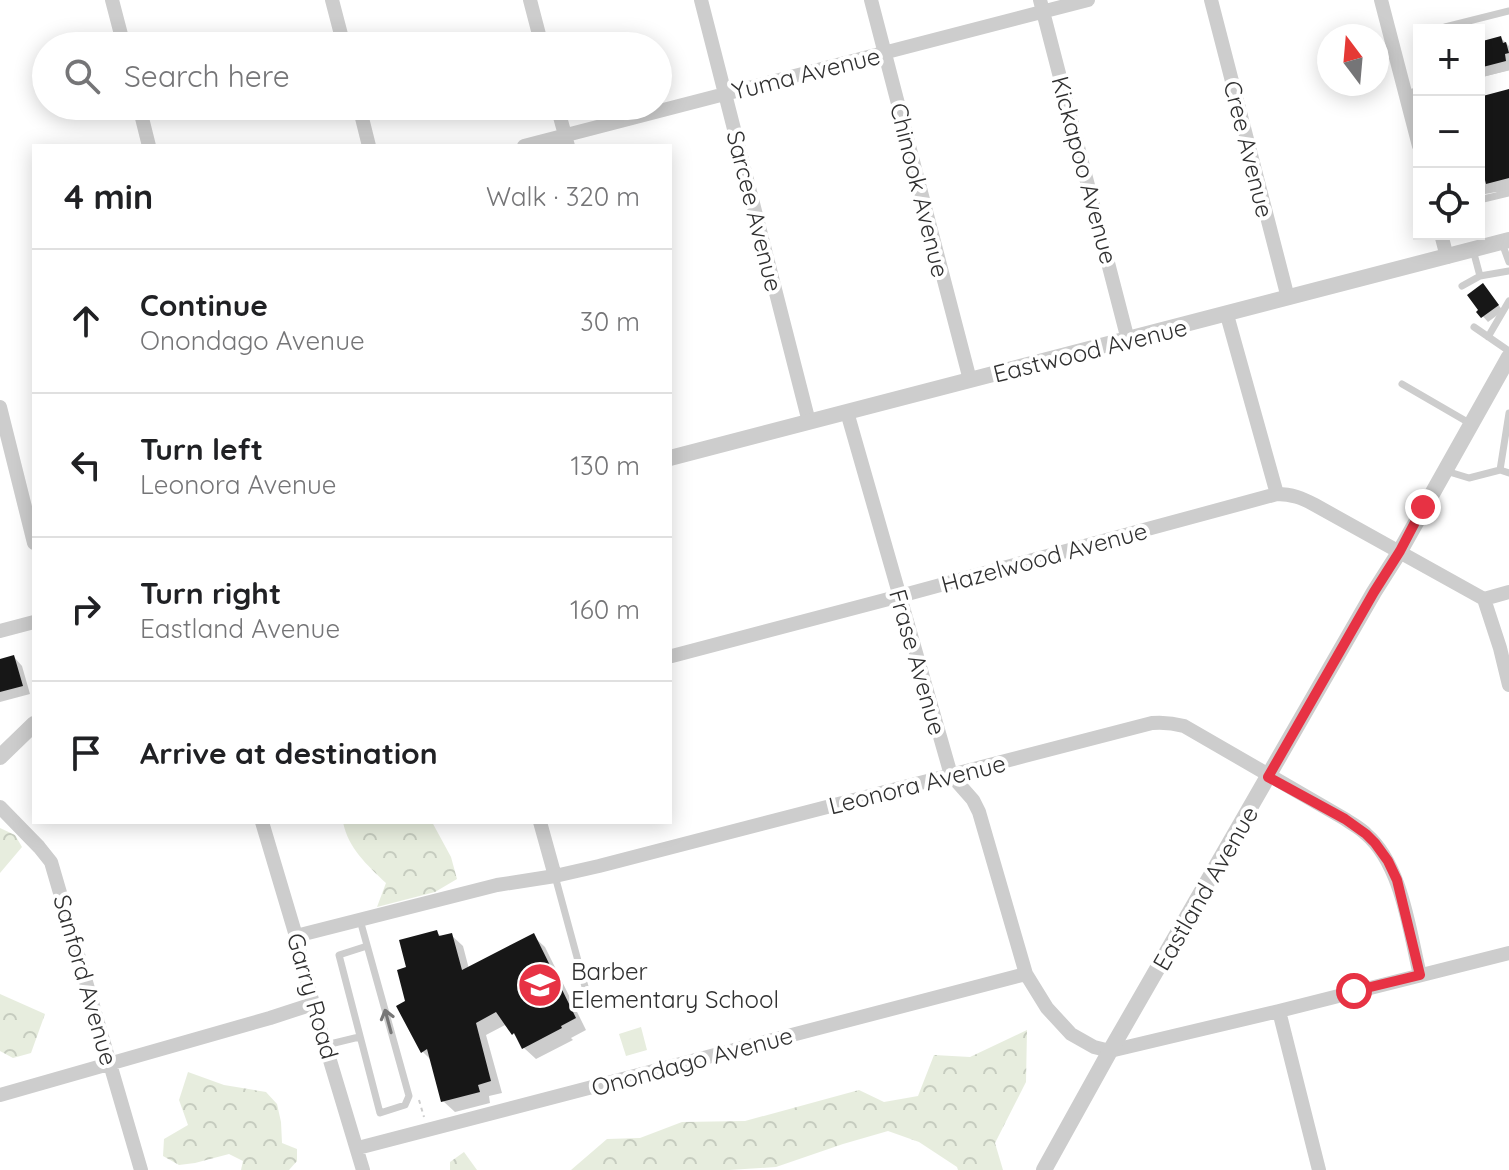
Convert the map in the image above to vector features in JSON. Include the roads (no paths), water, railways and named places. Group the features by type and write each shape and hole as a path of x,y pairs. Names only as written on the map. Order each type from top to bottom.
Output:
{"street":[{"path":"112,0 120,32"},
{"path":"332,0 340,32"},
{"path":"530,0 538,32"},
{"name":"Sarcee Avenue","path":"701,0 809,422"},
{"name":"Chinook Avenue","path":"871,0 970,380"},
{"name":"Yuma Avenue","path":"672,110 884,53 1042,6 1088,0"},
{"name":"Cree Avenue","path":"1211,0 1288,298"},
{"path":"1381,0 1412,92"},
{"name":"Kickapoo Avenue","path":"1042,6 1128,340"},
{"path":"142,120 148,144"},
{"path":"362,120 368,144"},
{"path":"561,120 566,141"},
{"name":"Yuma Avenue","path":"541,144 566,141 637,120"},
{"path":"1443,240 1447,257"},
{"name":"Eastwood Avenue","path":"672,457 1505,242"},
{"path":"1227,315 1277,494 1296,496 1484,599 1509,685"},
{"name":"Eastland Avenue","path":"1044,1170 1509,358"},
{"path":"0,407 32,535"},
{"name":"Frase Avenue","path":"847,412 951,775 973,800 979,812 1026,974 1047,1008 1071,1034 1094,1047 1110,1051"},
{"name":"Hazelwood Avenue","path":"672,656 1277,494"},
{"path":"1484,599 1509,592"},
{"path":"0,631 32,623"},
{"name":"Leonora Avenue","path":"296,936 497,885 555,876 1162,722 1184,726 1366,834 1388,861 1397,880 1420,975"},
{"path":"0,757 32,726"},
{"name":"Sanford Avenue","path":"0,807 51,862 141,1170"},
{"name":"Garry Road","path":"263,824 363,1170"},
{"path":"541,824 555,876"},
{"path":"1110,1051 1509,953"},
{"name":"Onondago Avenue","path":"358,1148 1026,974"},
{"path":"0,1095 313,1004"},
{"path":"1279,1011 1319,1170"}],"lane":[{"path":"1457,24 1509,11"},
{"path":"1485,73 1509,67"},
{"path":"1485,199 1509,193"},
{"path":"1505,242 1509,262"},
{"path":"1473,250 1480,276"},
{"path":"1462,286 1480,276 1509,271"},
{"path":"1488,337 1508,304"},
{"path":"1474,327 1509,351"},
{"path":"1402,384 1471,424"},
{"path":"1444,471 1469,478 1505,471 1509,413"},
{"path":"555,876 587,994"},
{"path":"360,920 409,1096 405,1105 380,1113 339,955 367,946"},
{"path":"326,1045 359,1037"}],"place":[{"name":"Barber Elementary School","path":"540,985"}]}
